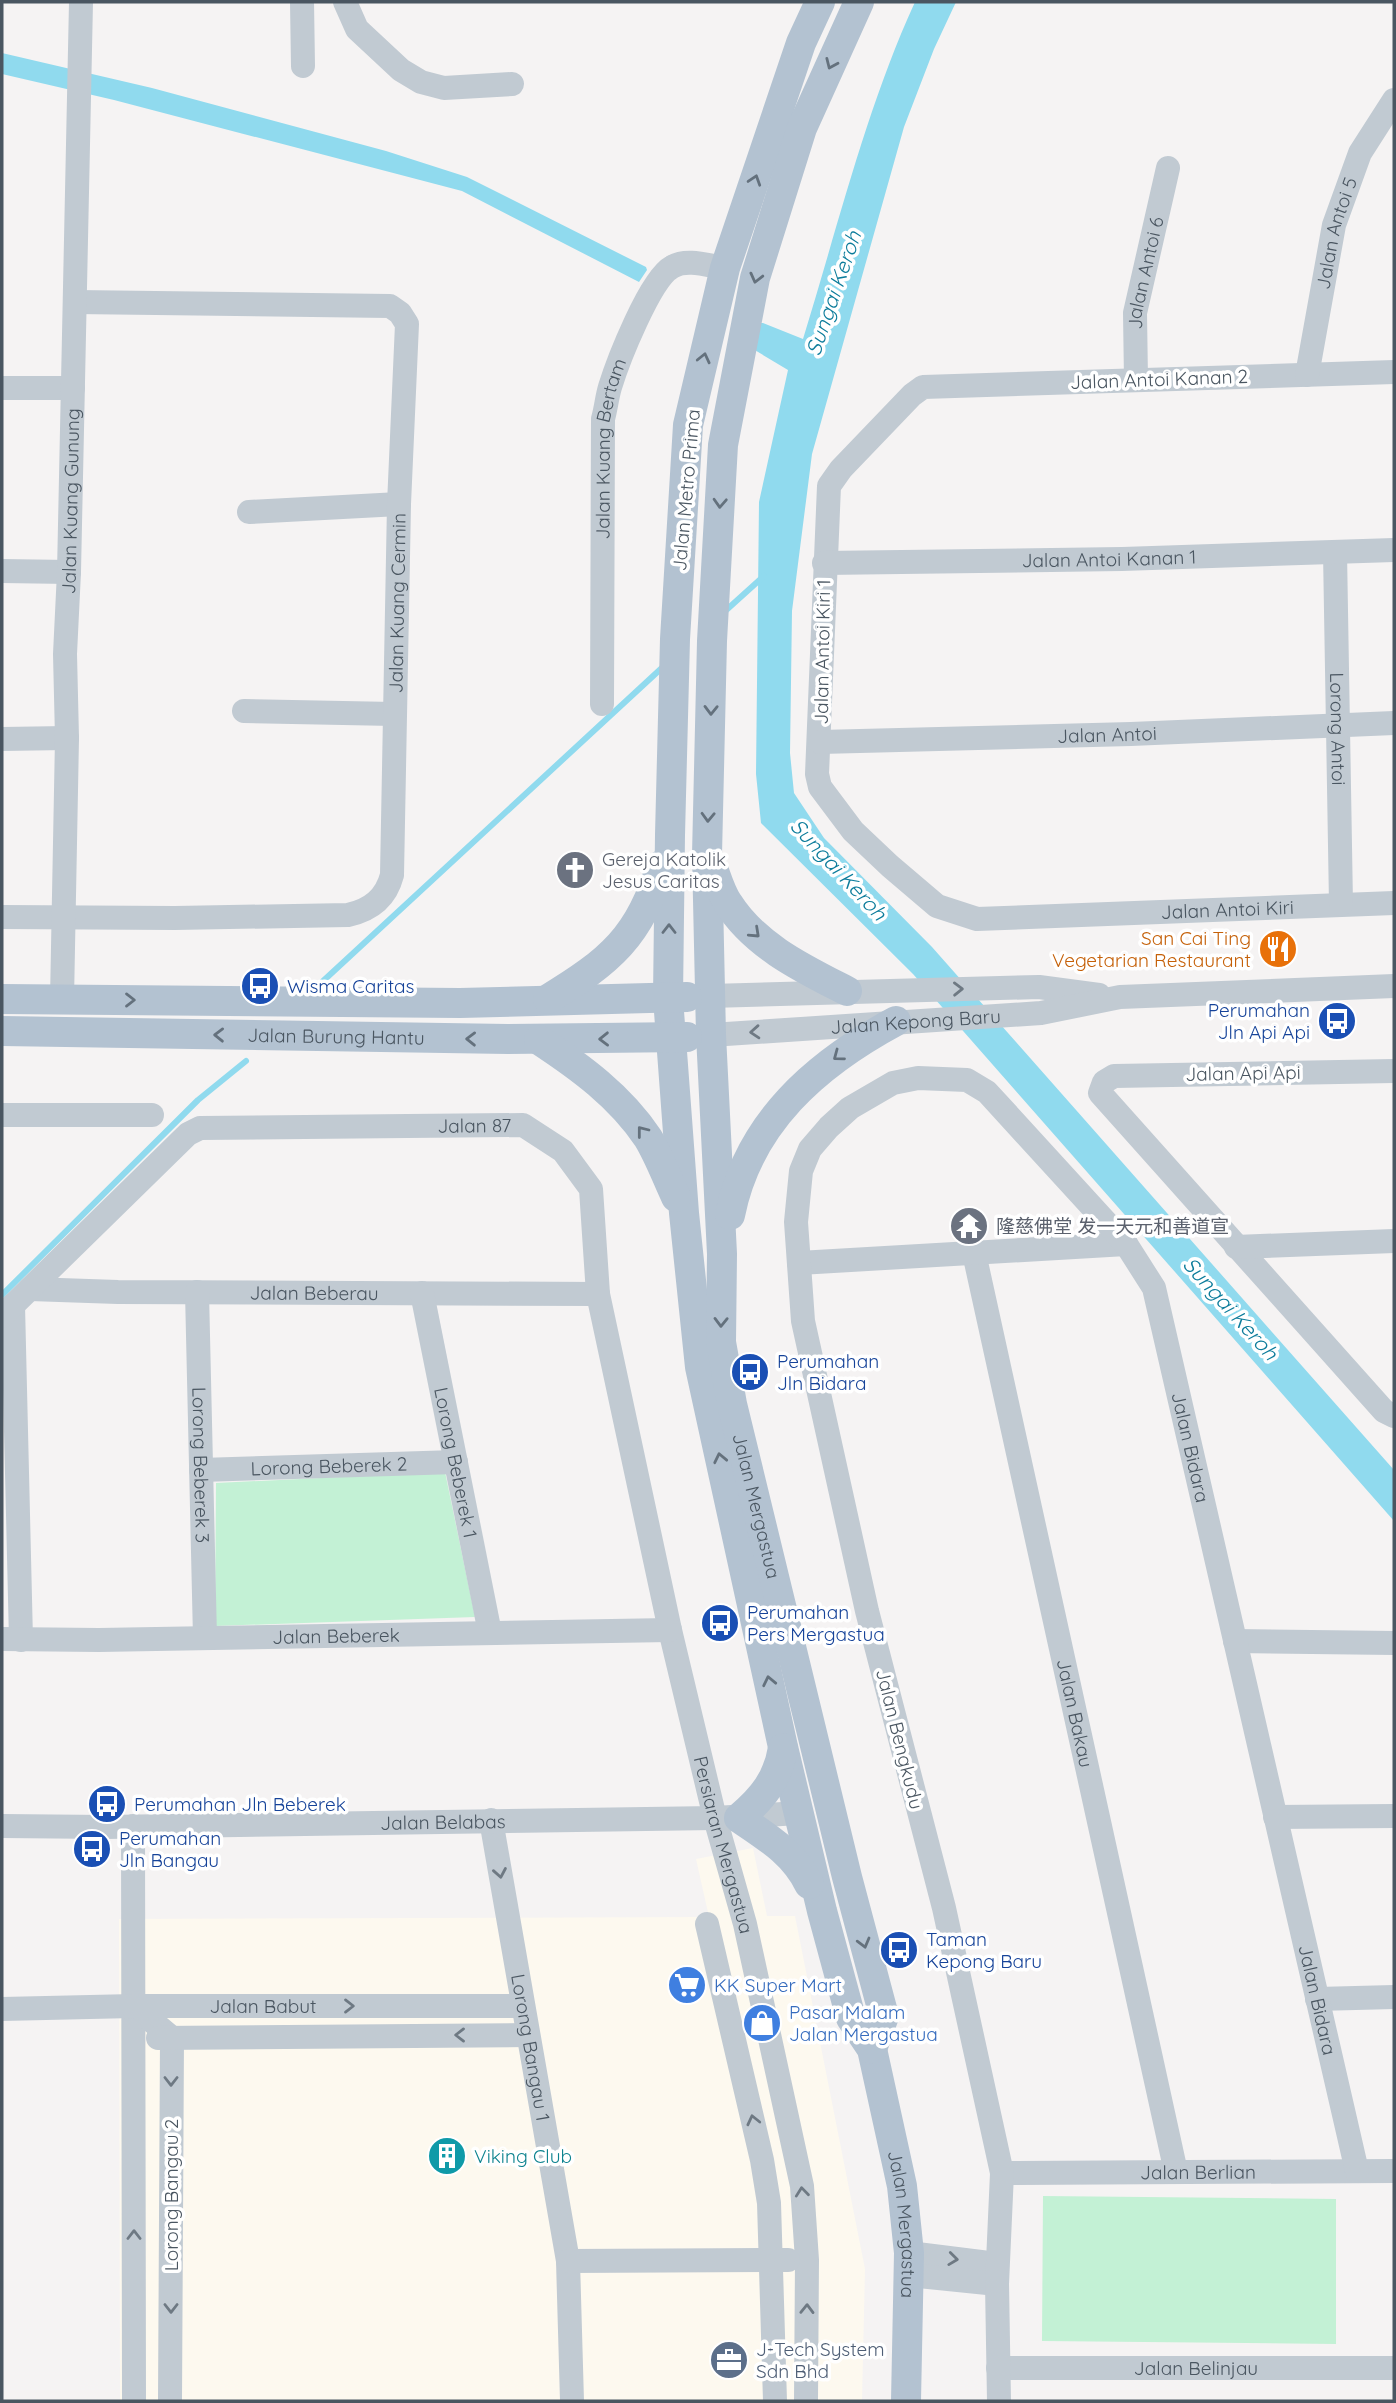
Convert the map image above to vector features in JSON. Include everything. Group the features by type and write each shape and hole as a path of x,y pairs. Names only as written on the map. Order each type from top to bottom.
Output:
{"main road":[{"name":"Jalan Metro Prima","path":"670,1038 670,835 675,639 688,425 725,268 801,43 820,2"},
{"name":"Jalan Metro Prima","path":"711,1035 707,855 713,627 723,445 755,278 802,128 859,2"},
{"path":"545,1001 583,978 615,952 634,930 647,907 670,835"},
{"path":"707,855 728,903 748,927 788,959 847,991"},
{"name":"Jalan Burung Hantu","path":"2,999 460,1003 710,996"},
{"path":"722,1254 741,1171 756,1143 780,1110 836,1056 859,1041 902,1021"},
{"name":"Jalan Burung Hantu","path":"2,1031 539,1040 711,1035"},
{"name":"Jalan Mergastua","path":"711,1035 722,1254 721,1342 732,1404 847,1877 884,2016 872,2049"},
{"name":"Jalan Mergastua","path":"670,1038 684,1213 701,1367 783,1747 822,1910 851,2018 872,2049 902,2186 909,2264 906,2401"},
{"path":"539,1040 607,1090 648,1138 684,1213"},
{"path":"727,1818 757,1803 768,1790 776,1777 783,1747"},
{"path":"821,1768 816,1787 799,1813 820,1833 847,1877"},
{"path":"727,1818 790,1855 803,1871 822,1910"}],"street":[{"name":"Jalan Kuang Gunung","path":"62,1000 67,738 65,654 81,2"},
{"path":"302,2 303,66"},
{"path":"345,2 357,29 401,70 421,82 444,88 512,84"},
{"name":"Jalan Antoi 5","path":"1307,375 1334,225 1360,153 1394,100"},
{"name":"Jalan Antoi 6","path":"1136,380 1135,313 1168,168"},
{"name":"Jalan Kuang Bertam","path":"602,704 603,419 610,388 647,300 661,275 674,265 688,263 725,268"},
{"name":"Jalan Kuang Cermin","path":"2,916 188,918 348,915 362,912 375,903 385,893 392,875 399,504 407,324 400,313 390,306 75,302"},
{"name":"Jalan Antoi Kanan 2","path":"923,387 1394,372"},
{"name":"Jalan Antoi Kiri 1","path":"923,387 912,395 841,469 829,486 817,774 820,787 853,831 937,906"},
{"path":"2,388 73,388"},
{"path":"249,512 399,504"},
{"name":"Jalan Antoi Kanan 1","path":"824,563 1108,559 1394,550"},
{"name":"Lorong Antoi","path":"1335,552 1341,904"},
{"path":"2,571 69,572"},
{"path":"244,711 394,714"},
{"name":"Jalan Antoi","path":"820,742 1131,734 1394,723"},
{"path":"2,739 67,738"},
{"name":"Jalan Antoi Kiri","path":"937,906 977,919 1394,903"},
{"name":"Jalan Kepong Baru","path":"711,1035 1041,1013 1120,998 1394,986"},
{"name":"Jalan Kepong Baru","path":"710,996 1039,987 1120,998"},
{"path":"2,1046 81,1034"},
{"name":"Jalan Api Api","path":"1237,1247 1100,1093 1104,1082 1114,1076 1394,1071"},
{"name":"Jalan Bidara","path":"799,1263 797,1209 801,1171 810,1149 829,1127 850,1108 893,1083 918,1079 967,1080 988,1092 1126,1244 1154,1288 1357,2171"},
{"path":"2,1115 152,1115"},
{"name":"Jalan 87","path":"15,1304 194,1130 268,1127 523,1125 563,1150 591,1189 598,1294"},
{"path":"1237,1247 1394,1241"},
{"path":"799,1263 1126,1244"},
{"path":"1237,1247 1384,1411 1394,1416"},
{"name":"Jalan Bakau","path":"974,1253 1176,2172"},
{"name":"Jalan Bengkudu","path":"799,1263 803,1321 867,1611 944,1908 1002,2173 997,2274 999,2401"},
{"name":"Jalan Beberau","path":"15,1304 197,1292 598,1294"},
{"name":"Lorong Beberek 3","path":"197,1292 205,1638"},
{"name":"Lorong Beberek 1","path":"422,1293 490,1633"},
{"name":"Persiaran Mergastua","path":"598,1294 670,1630 727,1818 745,1924 802,2186 807,2260 806,2401"},
{"path":"11,1640 15,1304"},
{"name":"Lorong Beberek 2","path":"201,1470 456,1462"},
{"name":"Jalan Beberek","path":"11,1640 670,1630"},
{"path":"1235,1642 1394,1643"},
{"name":"Jalan Belabas","path":"2,1826 727,1818 799,1813"},
{"path":"1275,1817 1394,1816"},
{"name":"Lorong Bangau 1","path":"491,1820 568,2261 572,2401"},
{"name":"Lorong Bangau 2","path":"133,1826 134,2401"},
{"path":"707,1924 762,2160 769,2203 775,2401"},
{"path":"1317,1999 1394,1997"},
{"path":"134,2006 172,2038"},
{"name":"Jalan Babut","path":"2,2009 134,2006 523,2006"},
{"name":"Jalan Babut","path":"133,2038 528,2035"},
{"name":"Lorong Bangau 2","path":"170,2401 172,2038"},
{"name":"Jalan Berlian","path":"1002,2173 1394,2171"},
{"path":"568,2261 807,2260"},
{"path":"909,2264 997,2274"},
{"name":"Jalan Belinjau","path":"998,2368 1394,2368"}],"shaded area":[{"path":"753,1848 767,1916 795,1916 865,2269 862,2401 120,2401 119,1919 709,1917 696,1859"}],"green space":[{"path":"445,1472 475,1617 215,1626 216,1483"},
{"path":"1043,2196 1336,2199 1336,2344 1042,2341"}],"water":[{"name":"Sungai Keroh","path":"915,2 956,2 934,49 904,127 812,454 792,611 790,753 794,793 824,838 932,947 1394,1470 1394,1521 913,974 761,823 756,774 759,502 788,370 753,349 759,323 803,339 867,126"},
{"path":"2,53 152,88 386,151 467,177 646,267 647,270 639,282 462,191 114,100 2,74"}],"waterway":[{"path":"723,613 764,576"},
{"path":"322,982 665,665"},
{"path":"2,1295 198,1100 246,1061"}],"place":[{"name":"Gereja Katolik Jesus Caritas","path":"575,870"},
{"name":"San Cai Ting Vegetarian Restaurant","path":"1278,949"},
{"name":"Wisma Caritas","path":"260,986"},
{"name":"Perumahan Jln Api Api","path":"1337,1021"},
{"name":"隆慈佛堂 发一天元和善道宣","path":"969,1226"},
{"name":"Perumahan Jln Bidara","path":"750,1372"},
{"name":"Perumahan Pers Mergastua","path":"720,1623"},
{"name":"Perumahan Jln Beberek","path":"107,1804"},
{"name":"Perumahan Jln Bangau","path":"92,1849"},
{"name":"Taman Kepong Baru","path":"899,1950"},
{"name":"KK Super Mart","path":"687,1985"},
{"name":"Pasar Malam Jalan Mergastua","path":"762,2023"},
{"name":"Viking Club","path":"447,2156"},
{"name":"J-Tech System Sdn Bhd","path":"729,2360"}]}
